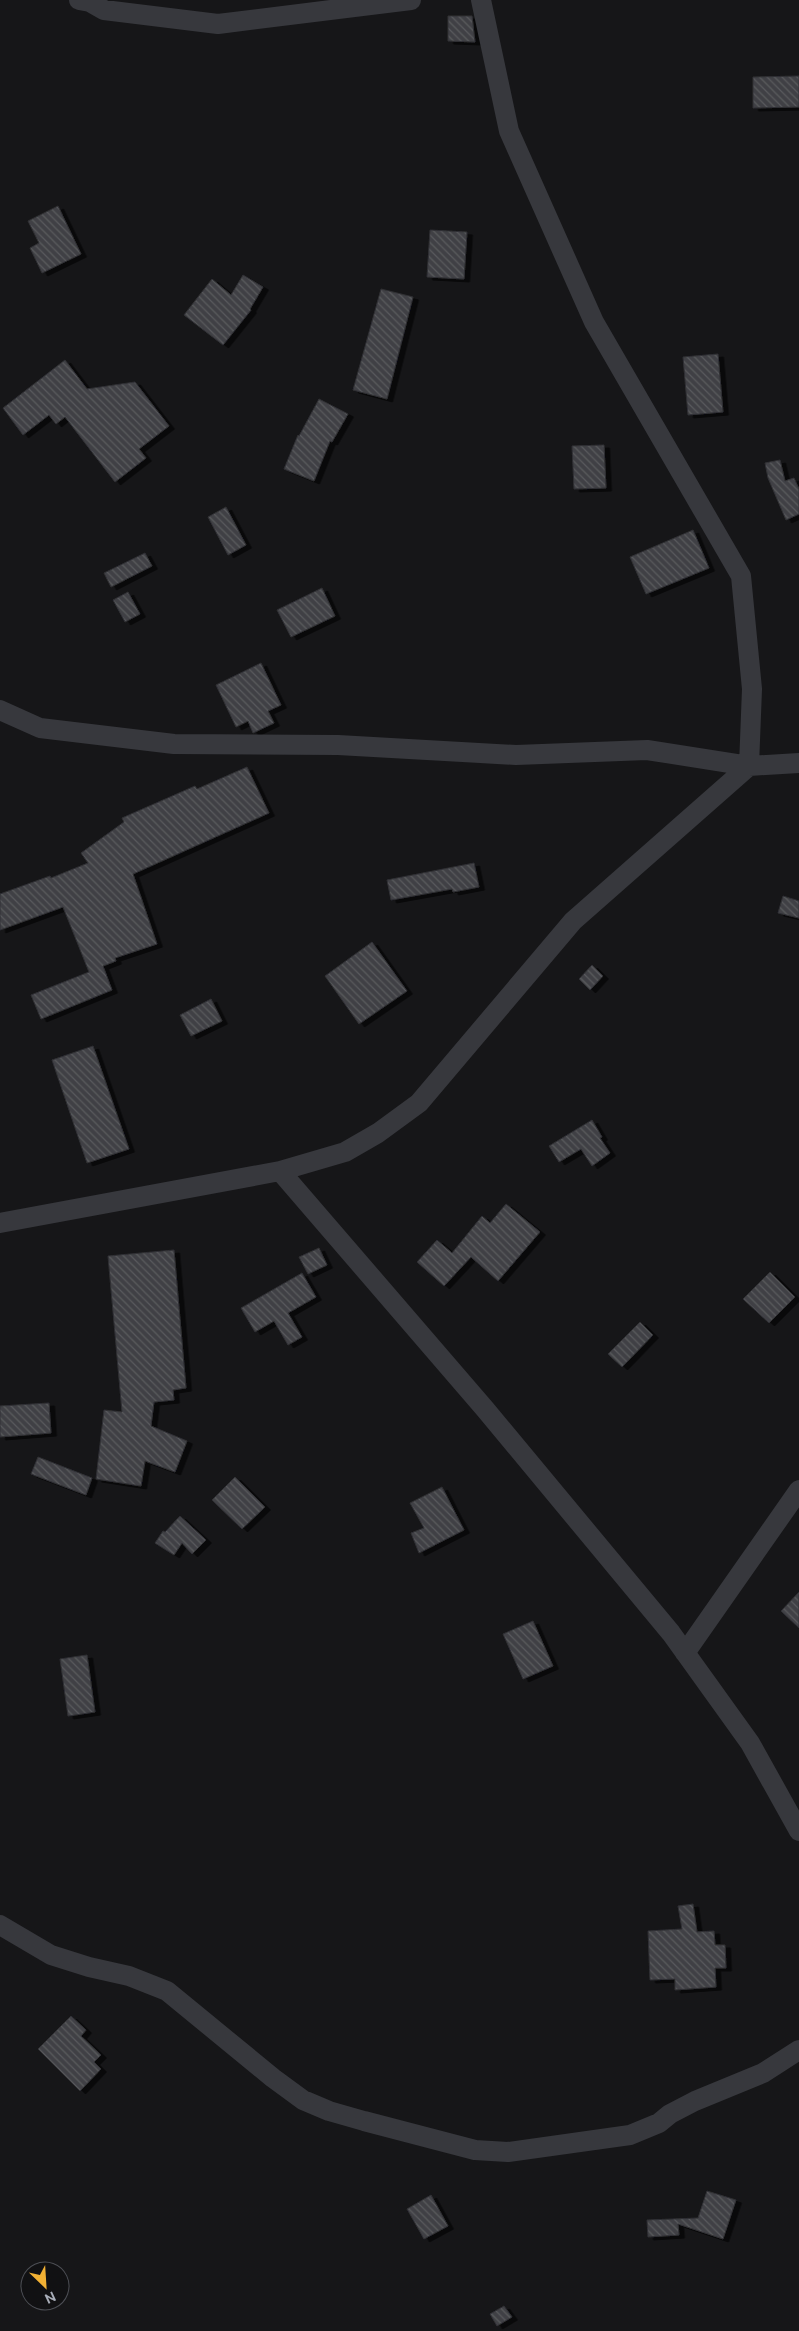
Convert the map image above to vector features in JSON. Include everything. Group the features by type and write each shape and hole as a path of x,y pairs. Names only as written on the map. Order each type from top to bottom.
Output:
{"street":[{"path":"79,0 90,2 104,10 218,24 411,0"},
{"path":"0,1223 280,1171 345,1152 378,1133 419,1103 574,921 749,766 752,689 741,576 590,312 509,131 482,0"},
{"path":"0,710 40,728 174,744 338,745 516,755 647,750 749,766 799,763"},
{"path":"280,1171 479,1402 665,1626 750,1743 799,1831"},
{"path":"685,1653 799,1490"},
{"path":"0,1925 51,1955 89,1967 129,1976 167,1991 273,2078 303,2100 329,2111 476,2150 508,2152 630,2135 659,2123 670,2114 695,2101 763,2073 799,2050"}],"building":[{"path":"448,16 472,16 475,42 448,41"},
{"path":"799,76 799,107 753,108 753,77"},
{"path":"58,206 81,254 42,273 30,248 39,243 28,221"},
{"path":"430,230 467,232 464,279 427,277"},
{"path":"243,275 263,287 251,310 223,345 184,315 212,279 231,295"},
{"path":"381,289 413,297 387,399 353,390"},
{"path":"718,354 723,412 688,415 683,357"},
{"path":"65,360 87,389 135,382 169,426 139,449 146,458 115,482 65,417 56,424 49,415 23,435 3,408"},
{"path":"319,399 348,414 332,442 330,441 314,481 284,469 298,435"},
{"path":"604,445 606,488 574,489 572,446"},
{"path":"780,460 785,481 794,478 799,489 799,514 786,520 768,478 765,463"},
{"path":"226,507 246,545 228,555 208,517"},
{"path":"693,530 709,568 646,594 630,557"},
{"path":"145,553 152,566 111,587 104,573"},
{"path":"322,588 335,616 291,637 277,610"},
{"path":"128,592 140,614 125,622 113,600"},
{"path":"261,663 281,705 268,711 274,723 253,733 248,721 236,727 216,685"},
{"path":"247,767 269,813 133,874 157,944 115,958 116,961 103,966 112,990 41,1019 31,995 89,972 63,907 0,930 0,894 50,876 51,878 88,863 81,853 124,822 122,818 195,786 197,789"},
{"path":"474,863 479,887 453,892 452,889 391,900 387,880"},
{"path":"783,896 799,901 799,918 778,913"},
{"path":"372,942 407,991 359,1024 325,976"},
{"path":"592,965 603,976 590,990 579,979"},
{"path":"211,999 222,1021 191,1036 180,1015"},
{"path":"93,1046 129,1149 87,1163 52,1060"},
{"path":"592,1120 602,1137 600,1138 610,1153 592,1166 581,1149 559,1162 549,1146"},
{"path":"506,1204 540,1232 498,1281 471,1257 444,1286 417,1262 437,1240 452,1253 482,1216 490,1223"},
{"path":"319,1248 327,1265 308,1274 299,1257"},
{"path":"174,1250 186,1388 173,1390 174,1400 154,1402 151,1426 187,1441 175,1472 145,1461 141,1486 96,1479 104,1410 122,1412 108,1256"},
{"path":"770,1272 795,1297 769,1323 743,1299"},
{"path":"302,1273 316,1297 288,1313 302,1337 288,1345 274,1321 255,1332 241,1308"},
{"path":"640,1322 653,1335 622,1367 608,1354"},
{"path":"49,1403 51,1433 0,1437 0,1406"},
{"path":"38,1457 92,1478 86,1495 31,1474"},
{"path":"235,1477 265,1507 242,1529 212,1500"},
{"path":"442,1487 464,1530 419,1553 411,1533 424,1528 410,1503"},
{"path":"180,1516 206,1540 192,1554 182,1543 174,1555 155,1543 163,1531 165,1532"},
{"path":"799,1592 799,1628 781,1611"},
{"path":"533,1621 553,1666 523,1679 503,1634"},
{"path":"87,1655 95,1712 68,1716 60,1659"},
{"path":"693,1904 697,1932 714,1931 715,1945 725,1945 726,1968 715,1968 716,1987 675,1990 675,1979 650,1980 648,1931 682,1929 678,1906"},
{"path":"71,2016 86,2030 81,2036 101,2055 94,2062 101,2069 80,2091 38,2049"},
{"path":"707,2191 736,2200 723,2239 678,2224 679,2235 648,2237 647,2220 698,2218"},
{"path":"431,2195 448,2226 424,2239 407,2209"},
{"path":"504,2306 512,2317 497,2326 490,2314"}]}
